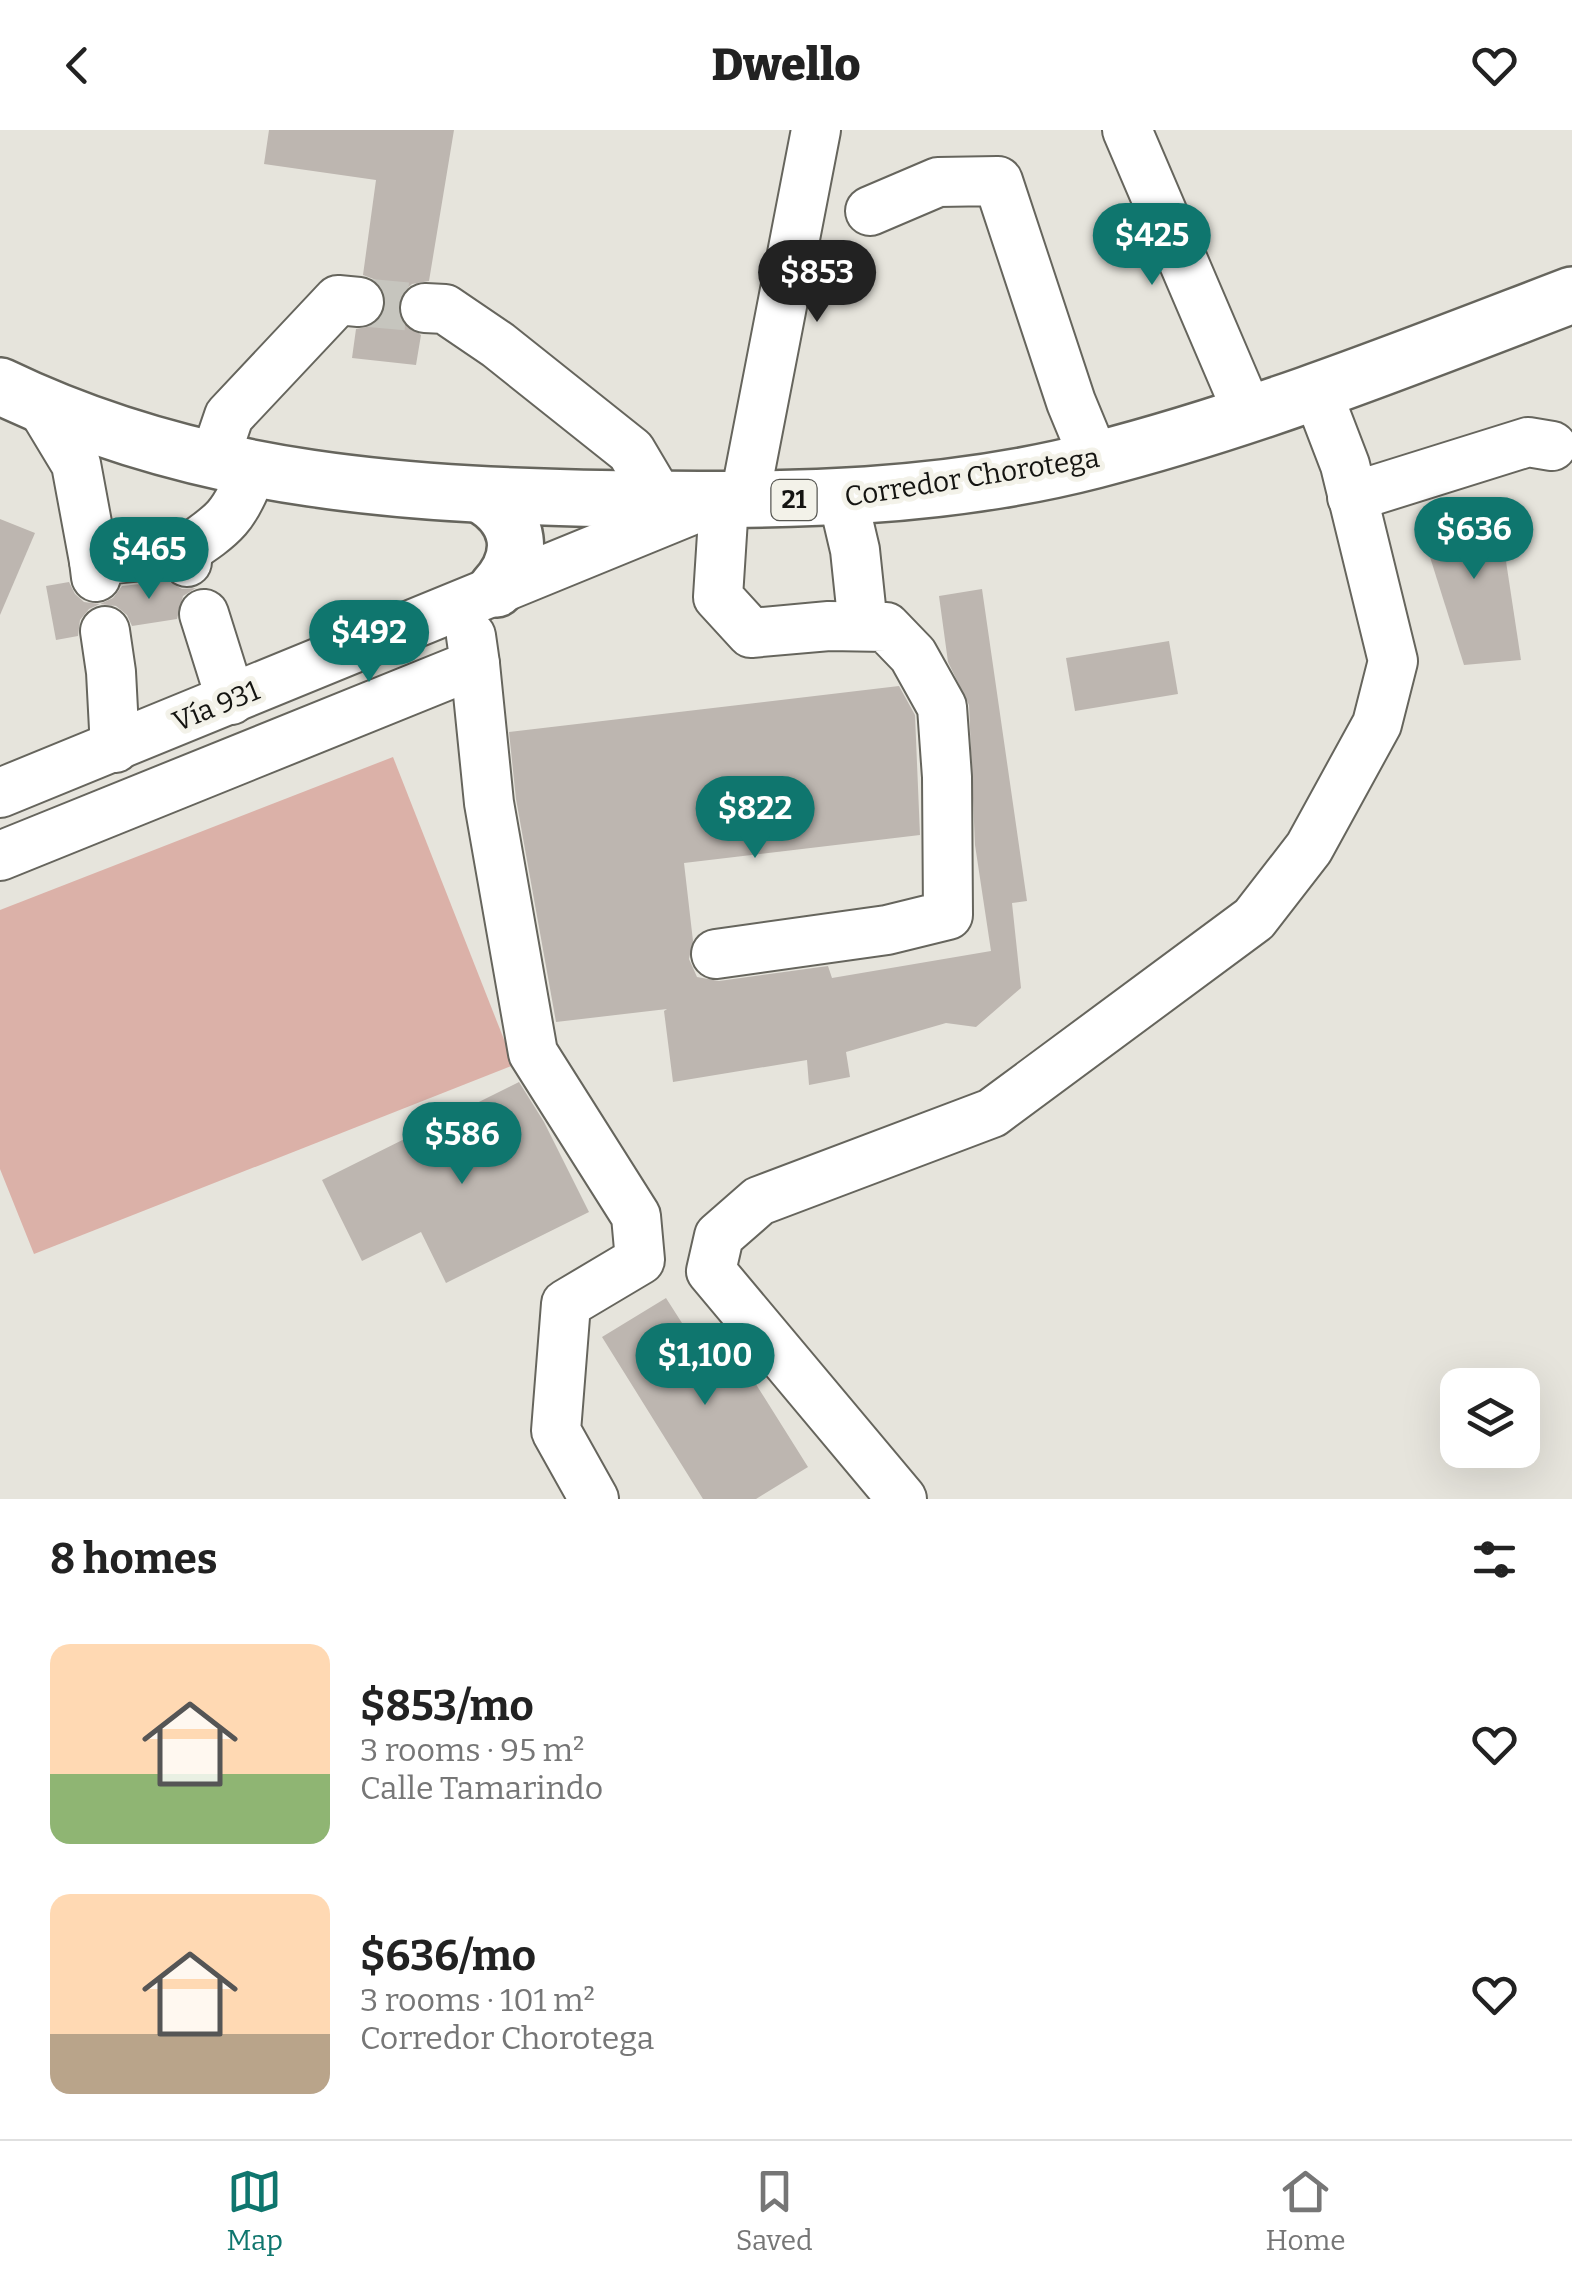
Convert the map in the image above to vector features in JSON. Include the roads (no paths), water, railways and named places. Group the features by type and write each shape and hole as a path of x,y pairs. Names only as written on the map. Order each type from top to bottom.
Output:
{"main road":[{"name":"Corredor Chorotega","path":"20,396 233,464 376,489 709,502 842,500 974,483 1095,460 1316,392 1572,295"},
{"path":"481,596 509,575 516,557 517,538 511,520 500,506 484,496"}],"street":[{"path":"716,954 887,930 948,915 948,777 942,707 913,655 886,627 751,632 718,597 709,502 816,130"},
{"path":"1127,130 1248,415"},
{"path":"870,211 938,182 998,181 1071,402 1095,460"},
{"path":"20,396 76,464 95,569 185,557 226,524 241,501 229,416 338,300 359,302"},
{"path":"426,308 446,309 498,345 631,451 709,502"},
{"path":"902,1499 711,1271 719,1236 759,1201 992,1113 1254,919 1308,848 1377,724 1394,661 1352,497 1316,392"},
{"path":"1352,497 1528,442 1552,446"},
{"path":"842,500 855,550 863,626"},
{"name":"Vía 931","path":"0,792 709,502"},
{"path":"481,596 474,664 489,804 533,1053 636,1216 640,1260 566,1304 556,1432 594,1499"},
{"path":"204,614 231,700"},
{"path":"105,631 112,672 115,748"},
{"path":"0,856 474,664"}],"tunnel":[{"path":"359,302 425,308"}]}
